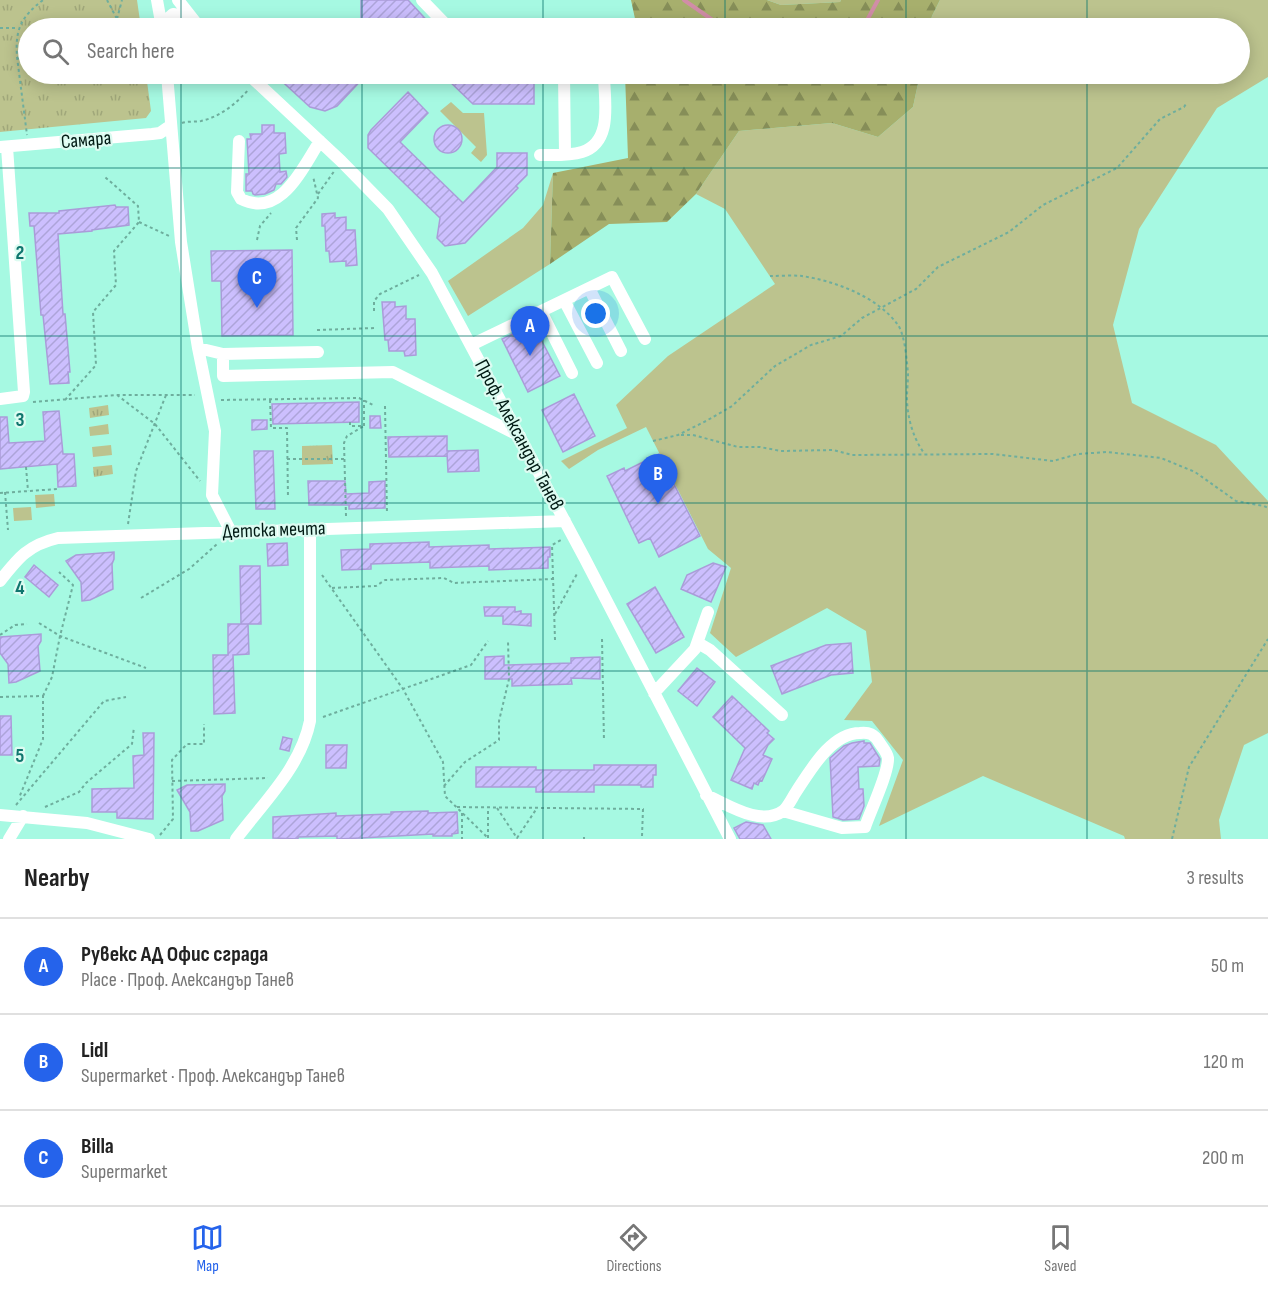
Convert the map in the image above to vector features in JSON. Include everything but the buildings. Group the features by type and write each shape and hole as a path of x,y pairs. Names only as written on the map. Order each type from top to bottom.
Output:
{"street":[{"path":"157,0 160,18"},
{"path":"178,0 191,18"},
{"path":"422,0 439,18"},
{"path":"168,18 173,14 187,18"},
{"path":"168,84 181,242 198,348 215,431 212,495 231,531"},
{"name":"Проф. Александър Танев","path":"259,84 388,209 430,272 572,534 729,839"},
{"path":"564,84 565,154"},
{"path":"540,155 581,153 600,139 605,124 604,84"},
{"name":"Самара","path":"3,147 160,133 170,126"},
{"path":"239,141 237,192 241,199 252,203 269,202 283,195 320,141"},
{"path":"0,399 23,396 24,392 3,147"},
{"path":"471,345 612,277 645,339"},
{"path":"589,288 621,351"},
{"path":"564,300 597,363"},
{"path":"541,311 572,374"},
{"path":"198,348 223,354 318,352"},
{"path":"223,354 223,376 393,372 520,436"},
{"name":"Детска мечта","path":"0,581 24,552 58,538 565,521"},
{"path":"236,839 300,754 308,735 310,722 310,529"},
{"path":"654,693 676,671 698,643 708,612"},
{"path":"698,643 710,650 782,715"},
{"path":"706,795 760,817 783,811 842,828 865,827 887,767 887,754 877,738 871,733 853,733 828,749 783,811"},
{"path":"9,839 12,815 87,824 149,839"}],"path":[{"path":"25,18 30,10 43,0"},
{"path":"107,0 116,18"},
{"path":"118,18 122,0"},
{"path":"0,28 18,28 18,65"},
{"path":"20,84 28,145"},
{"path":"170,126 199,121 221,113 244,95 249,84"},
{"path":"653,441 678,435 732,406 775,366 811,345 841,336 862,318 916,289 938,267 1009,232 1043,205 1117,168 1160,119 1186,104"},
{"path":"308,159 318,194"},
{"path":"297,240 296,228 341,161"},
{"path":"65,400 96,365 93,312 116,285 114,251 139,222 138,206 105,177"},
{"path":"256,240 260,226 274,209"},
{"path":"139,222 181,242"},
{"path":"374,311 374,301 380,294 430,272"},
{"path":"770,276 801,276 826,282 864,296 900,326 906,355 910,418 915,441 924,453"},
{"path":"317,330 375,328"},
{"path":"23,396 34,403 117,395 166,394 207,395 224,401 359,398 375,406"},
{"path":"127,536 136,471 166,394"},
{"path":"117,395 155,424 212,495"},
{"path":"270,400 271,428 287,428 288,498"},
{"path":"364,400 364,426"},
{"path":"385,406 387,527"},
{"path":"350,422 350,426 364,426"},
{"path":"346,511 344,443 347,436 364,426"},
{"path":"678,435 693,435 738,447 760,447 781,451 825,450 869,456 924,453 993,454 1053,461 1078,454 1107,452 1161,458 1195,472 1236,501 1268,508"},
{"path":"287,459 345,459"},
{"path":"26,466 28,491"},
{"path":"0,493 58,489"},
{"path":"5,492 8,530"},
{"path":"141,598 189,569 231,531"},
{"path":"555,640 552,545 572,534"},
{"path":"310,558 403,689 443,762 445,796 488,838 488,807"},
{"path":"554,617 585,559"},
{"path":"12,815 44,740 43,696 52,677 73,585 59,572"},
{"path":"332,588 376,586 386,580 444,578 454,583 553,579"},
{"path":"39,623 60,636 146,668"},
{"path":"0,636 15,624 27,624"},
{"path":"602,639 604,741"},
{"path":"1172,839 1189,767 1268,639"},
{"path":"444,786 465,762 499,740 499,721 509,679 508,640"},
{"path":"310,722 471,665 488,641"},
{"path":"0,697 43,696"},
{"path":"18,801 104,701 126,697"},
{"path":"156,839 173,819 172,760 186,744 204,744 204,724"},
{"path":"42,808 79,792 86,783 132,744 134,726"},
{"path":"172,781 284,777"},
{"path":"455,807 643,809 642,836"},
{"path":"497,807 517,838 537,808"},
{"path":"462,813 462,839"}],"green space":[{"path":"0,0 137,0 140,18 18,18 18,84 147,84 151,111 146,118 0,132"},
{"path":"631,0 767,0 781,5 840,2 841,0 940,0 932,18 635,18"},
{"path":"767,0 841,0 840,2 781,5"},
{"path":"940,0 1268,0 1268,77 1217,108 1139,229 1113,325 1132,403 1216,445 1268,501 1268,733 1244,745 1219,820 1221,839 1125,839 1124,836 983,776 879,826 903,760 872,721 844,720 872,682 866,631 827,608 736,657 710,633 731,568 708,549 646,427 598,450 569,469 561,461 627,428 616,405 668,356 775,284 725,209 696,194 739,131 832,123 878,137 913,107 918,84 1250,84 1250,18 932,18"},
{"path":"625,84 918,84 913,107 878,137 832,123 739,131 696,194 667,222 609,224 550,264 553,173 628,158"},
{"path":"451,102 463,113 484,113 487,155 481,162 471,153 476,147 440,111"},
{"path":"553,173 550,264 468,316 448,281 523,228 543,205"},
{"path":"108,405 109,415 90,418 89,408"},
{"path":"108,424 109,434 90,436 89,427"},
{"path":"111,445 112,455 93,457 92,447"},
{"path":"332,445 333,464 302,465 302,446"},
{"path":"112,465 113,474 94,477 93,467"},
{"path":"54,494 55,506 36,508 35,495"},
{"path":"31,507 32,520 14,521 13,508"}],"waterway":[{"path":"684,0 710,18"},
{"path":"868,18 878,0"}],"place":[{"name":"Billa","path":"257,308"},
{"name":"Рувекс АД Офис сграда","path":"530,356"},
{"name":"Lidl","path":"658,504"}]}
